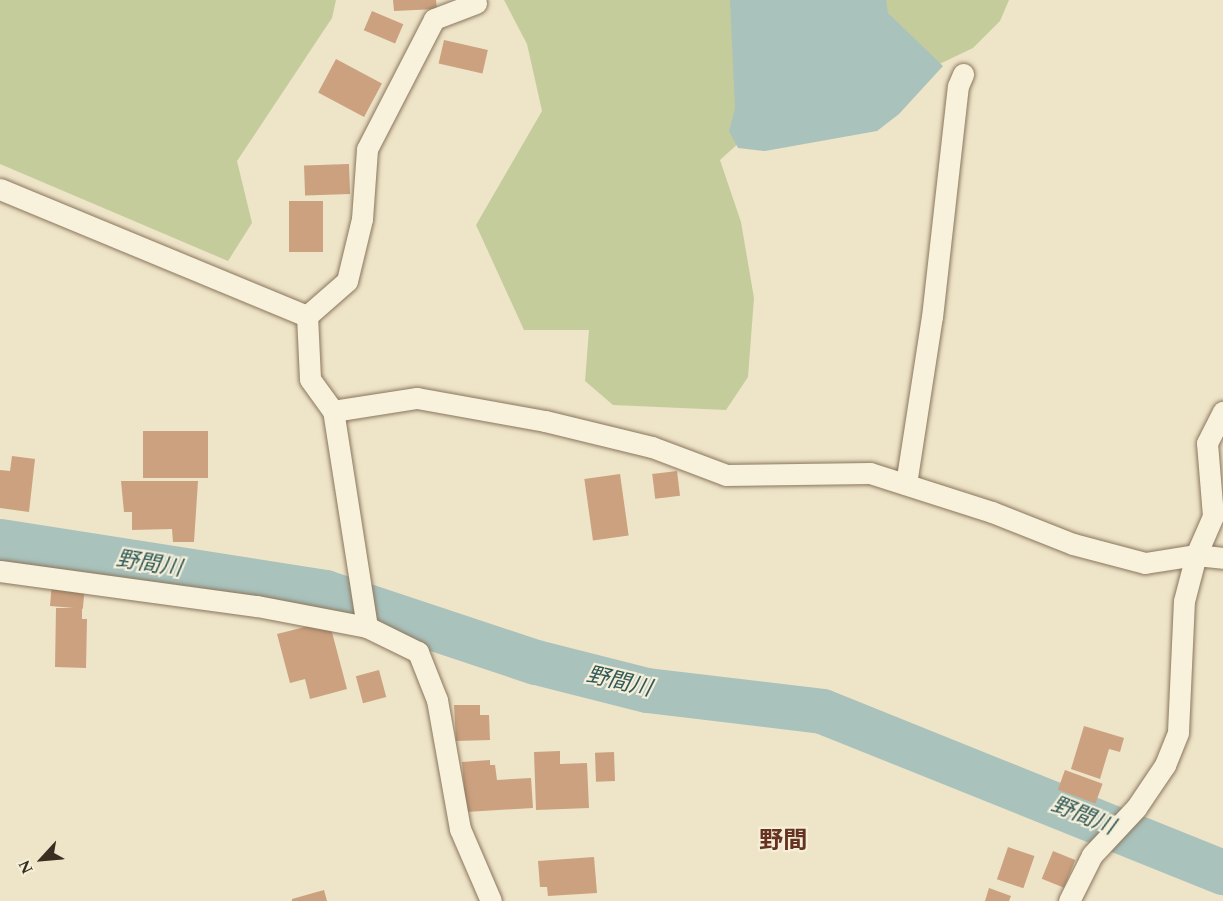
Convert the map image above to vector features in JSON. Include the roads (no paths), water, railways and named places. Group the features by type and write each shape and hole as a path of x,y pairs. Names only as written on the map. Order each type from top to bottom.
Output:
{"street":[{"path":"307,316 348,281 362,219 368,149 434,19 476,3"},
{"path":"906,484 932,317 958,86 963,74"},
{"path":"0,189 307,316"},
{"path":"307,316 310,379 333,411 367,627"},
{"path":"333,411 417,398 545,421 641,444 726,475 870,473 992,512 1073,544 1145,563 1196,555 1223,558"},
{"path":"1069,901 1092,855 1136,808 1159,773 1178,732 1185,601 1196,555 1213,516 1207,443 1223,412"},
{"path":"0,571 257,606 367,627 418,652 437,700 460,829 491,901"}],"water":[{"path":"730,0 886,0 888,13 943,66 899,114 877,131 765,151 738,148 729,131 735,109"}],"waterway":[{"name":"野間川","path":"0,541 325,592 536,662 647,690 822,711 1223,872"}],"district":[{"name":"野間","path":"783,842"}]}
